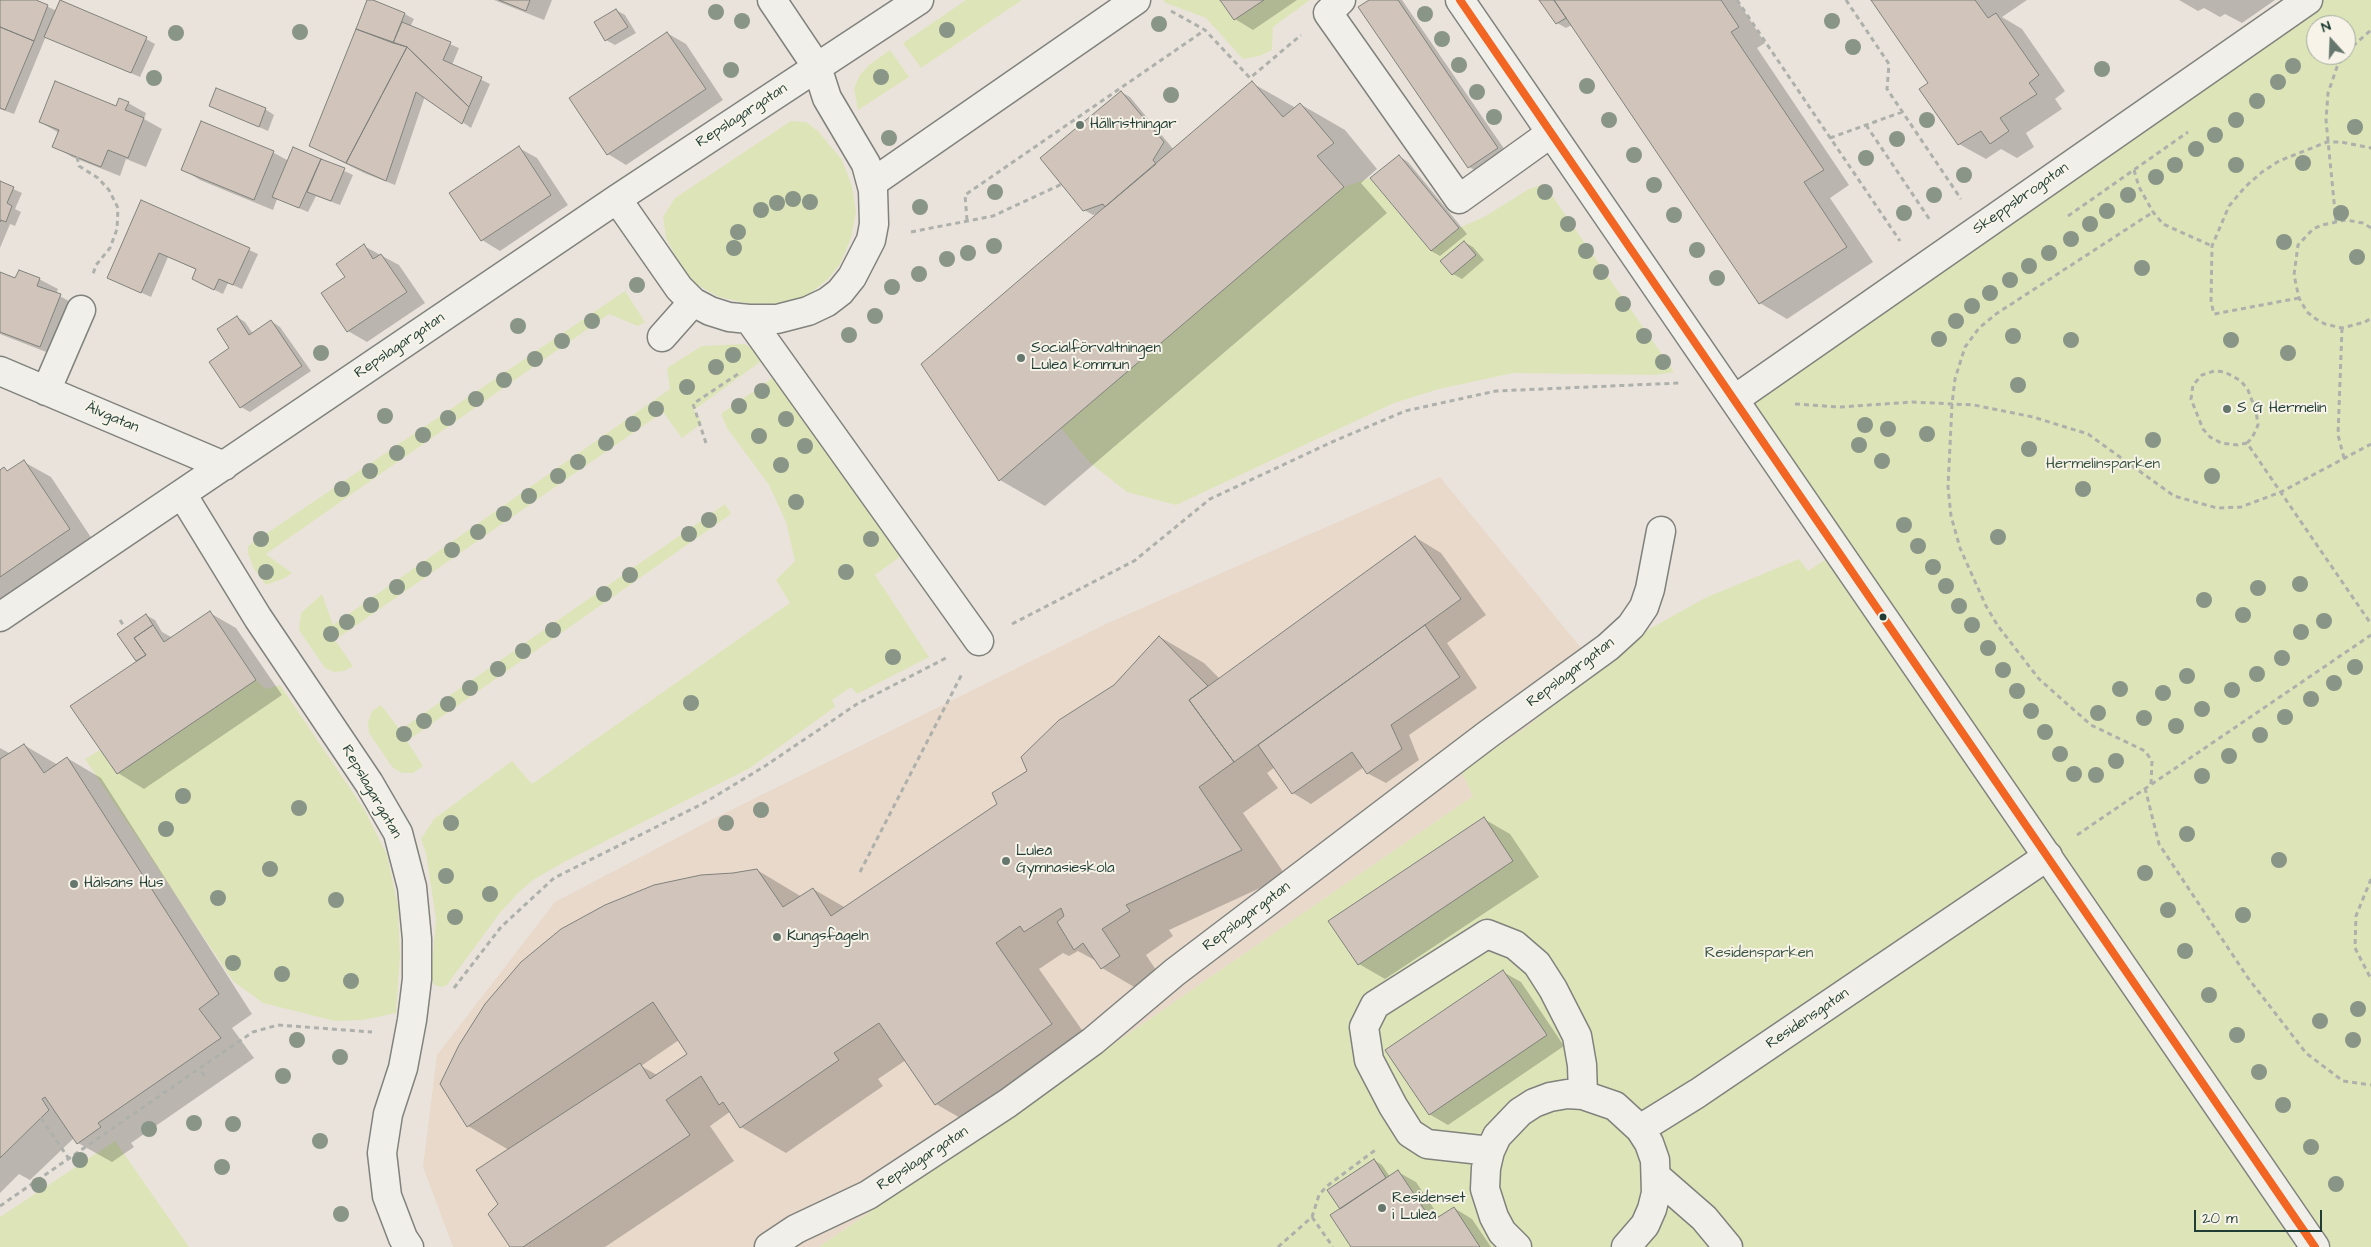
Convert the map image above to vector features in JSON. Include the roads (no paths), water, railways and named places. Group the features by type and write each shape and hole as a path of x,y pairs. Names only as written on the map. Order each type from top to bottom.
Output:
{"street":[{"path":"617,199 679,288 693,302 710,311 728,317 749,320 777,319 808,312 827,302 840,292 852,277 860,266 871,240 874,224 872,183 866,164 827,98 817,67 772,0"},
{"name":"Repslagargatan","path":"0,618 617,199 919,0"},
{"path":"872,183 1136,0"},
{"path":"1460,0 2315,1247"},
{"name":"Skeppsbrogatan","path":"1735,399 2308,0"},
{"path":"1334,6 1459,199 1551,133"},
{"path":"662,337 693,302"},
{"path":"46,390 80,310"},
{"path":"749,320 979,640"},
{"name":"Älvgatan","path":"0,371 224,466"},
{"name":"Repslagargatan","path":"182,494 258,618 369,783 398,833 412,887 417,939 417,979 403,1068 388,1114 382,1153 387,1196 409,1247"},
{"name":"Repslagargatan","path":"769,1247 796,1229 868,1195 1008,1103 1093,1041 1175,972 1480,741 1608,647 1630,626 1644,607 1650,589 1661,531"},
{"name":"Residensgatan","path":"1640,1129 1698,1093 2048,856"},
{"path":"1490,1151 1427,1144 1410,1133 1393,1106 1369,1060 1364,1027 1374,1005 1487,934 1515,945 1537,964 1553,989 1577,1036 1582,1065 1584,1095"},
{"path":"1517,1247 1502,1232 1494,1217 1485,1189 1486,1168 1490,1151 1497,1136 1508,1123 1534,1103 1550,1097 1584,1095 1615,1106 1629,1116 1649,1143 1655,1160 1657,1176 1652,1209 1645,1225 1626,1247"},
{"path":"1657,1176 1704,1218 1728,1247"}],"place":[{"name":"Hällristningar","path":"1080,125"},
{"name":"Socialförvaltningen Luleå kommun","path":"1021,358"},
{"name":"S G Hermelin","path":"2227,409"},
{"name":"Luleå Gymnasieskola","path":"1006,861"},
{"name":"Hälsans Hus","path":"74,884"},
{"name":"Kungsfågeln","path":"777,937"},
{"name":"Residenset i Luleå","path":"1382,1208"}],"park label":[{"name":"Hermelinsparken","path":"2103,465"},
{"name":"Residensparken","path":"1759,954"}]}
